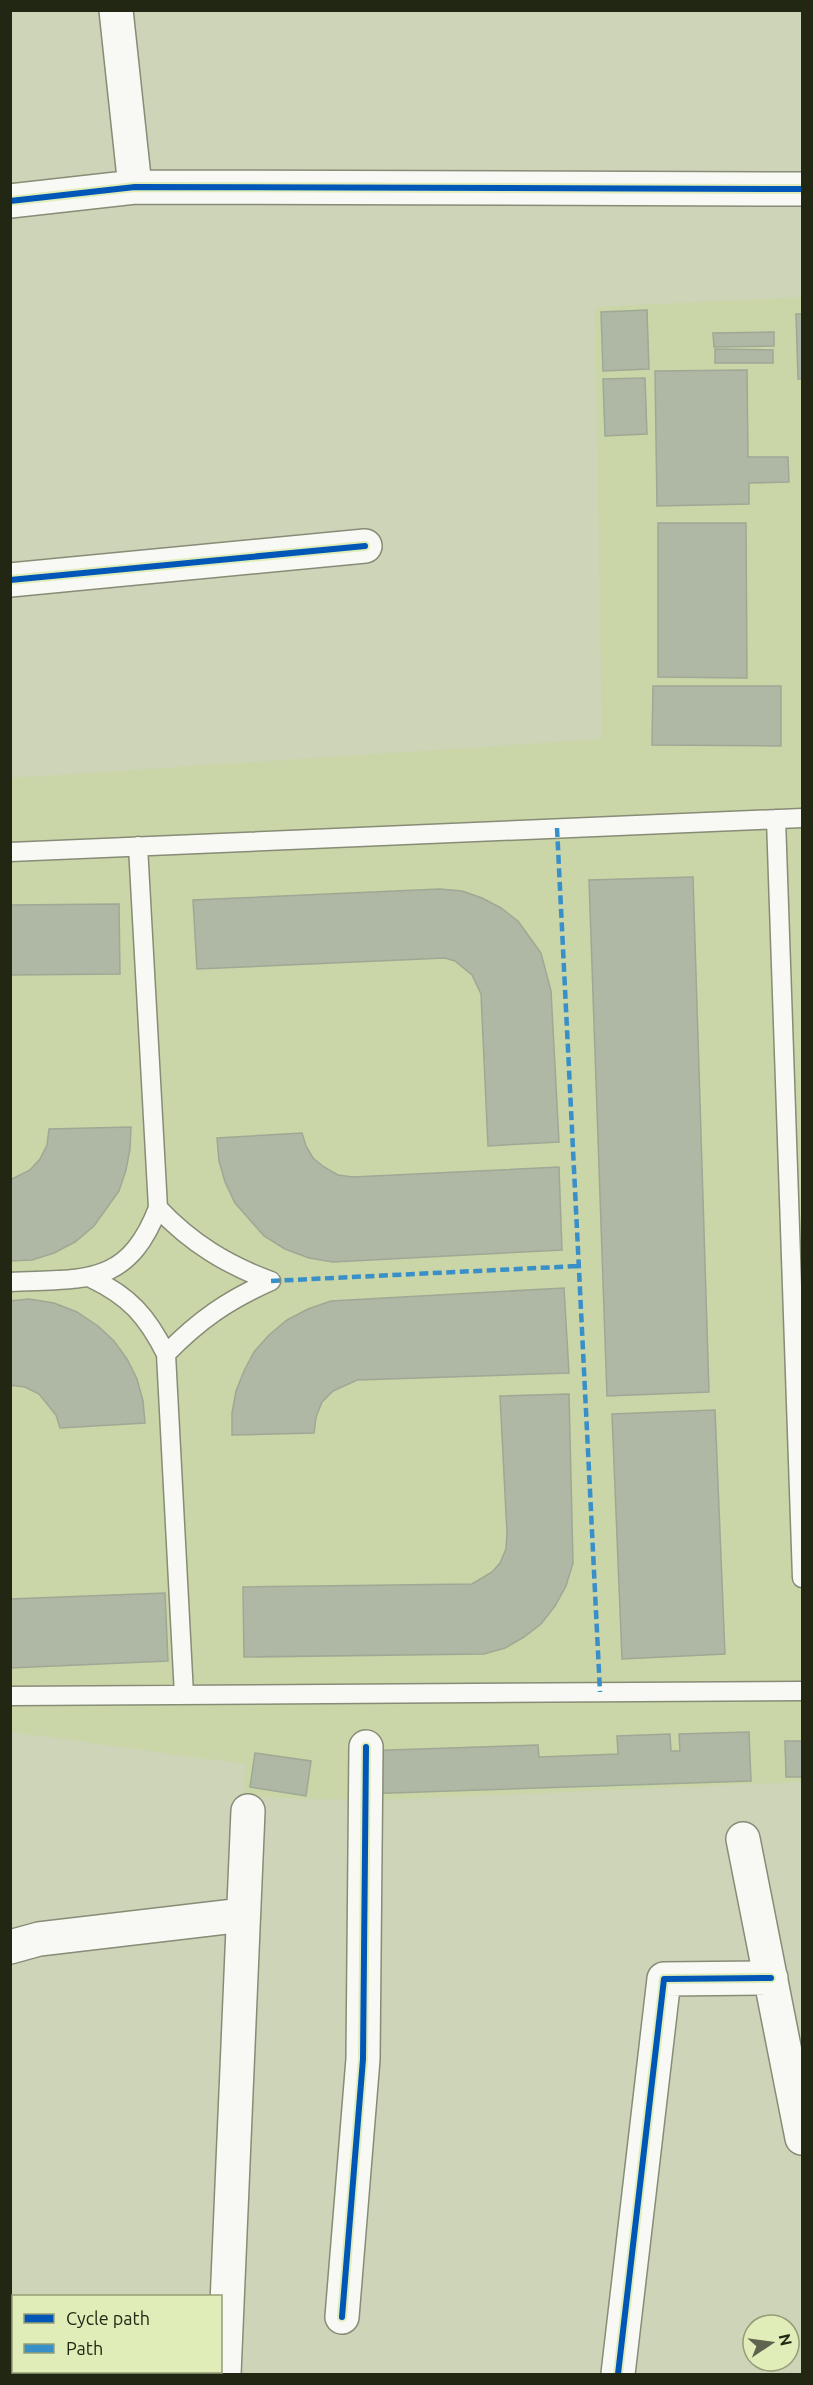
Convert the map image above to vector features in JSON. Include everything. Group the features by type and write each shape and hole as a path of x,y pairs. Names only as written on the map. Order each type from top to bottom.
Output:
{"street":[{"path":"116,10 135,187"},
{"path":"10,201 135,187 802,189"},
{"path":"10,580 365,546"},
{"path":"342,2317 363,2059 366,1747"},
{"path":"224,2374 248,1811"},
{"path":"743,1839 802,2138"},
{"path":"10,1947 39,1939 243,1915"},
{"path":"618,2374 664,1979 771,1978"}],"lane":[{"path":"10,852 802,818"},
{"path":"777,819 802,1578"},
{"path":"10,1282 91,1278 106,1272 131,1254 143,1241 158,1208 138,846"},
{"path":"158,1208 175,1226 213,1255 241,1270 271,1281 241,1294 212,1311 165,1354"},
{"path":"91,1278 124,1296 138,1310 154,1330 165,1354 184,1695"},
{"path":"10,1696 802,1691"}],"shaded area":[{"path":"802,297 802,1782 376,1800 244,1796 245,1764 11,1732 11,778 602,739 595,307"}],"building":[{"path":"647,310 649,369 603,371 601,312"},
{"path":"796,314 802,314 802,379 798,379"},
{"path":"774,332 774,346 714,347 713,333"},
{"path":"715,349 773,350 773,363 715,363"},
{"path":"747,370 748,457 788,457 789,482 749,483 749,504 657,506 655,371"},
{"path":"645,378 647,434 605,436 603,379"},
{"path":"658,523 746,523 747,678 658,677"},
{"path":"653,686 781,686 781,746 652,745"},
{"path":"693,877 709,1392 607,1396 589,880"},
{"path":"440,889 462,891 501,908 518,921 541,953 551,991 559,1142 488,1146 481,994 472,975 455,961 445,958 197,969 193,900"},
{"path":"119,904 120,974 10,975 10,905"},
{"path":"131,1127 130,1149 119,1191 94,1226 75,1242 54,1253 32,1260 10,1261 10,1180 30,1170 40,1159 47,1145 49,1129"},
{"path":"302,1133 313,1158 338,1175 353,1177 559,1167 562,1250 333,1262 309,1258 285,1249 264,1236 235,1203 225,1182 219,1161 217,1138"},
{"path":"564,1288 569,1373 357,1380 333,1391 322,1402 316,1417 314,1433 232,1435 232,1413 236,1391 254,1352 287,1320 308,1309 331,1301"},
{"path":"29,1299 54,1303 77,1312 98,1326 114,1341 127,1359 137,1379 143,1401 145,1423 60,1428 56,1415 39,1394 25,1387 10,1385 10,1301"},
{"path":"569,1394 573,1563 566,1586 555,1606 541,1624 505,1648 484,1654 244,1657 243,1587 472,1584 492,1572 500,1563 506,1549 507,1533 500,1396"},
{"path":"715,1410 725,1654 622,1659 612,1414"},
{"path":"165,1593 168,1661 10,1668 10,1599"},
{"path":"749,1732 751,1781 362,1794 360,1751 538,1745 539,1757 618,1754 617,1736 670,1734 671,1751 680,1751 679,1734"},
{"path":"785,1741 802,1741 802,1777 786,1777"},
{"path":"255,1753 311,1761 306,1796 250,1787"}],"marked path":[{"path":"557,828 600,1692"},
{"path":"271,1281 579,1266"}],"cycle path":[{"path":"10,201 135,187 802,189"},
{"path":"10,580 365,546"},
{"path":"342,2317 363,2059 366,1747"},
{"path":"618,2374 664,1979 771,1978"}]}
